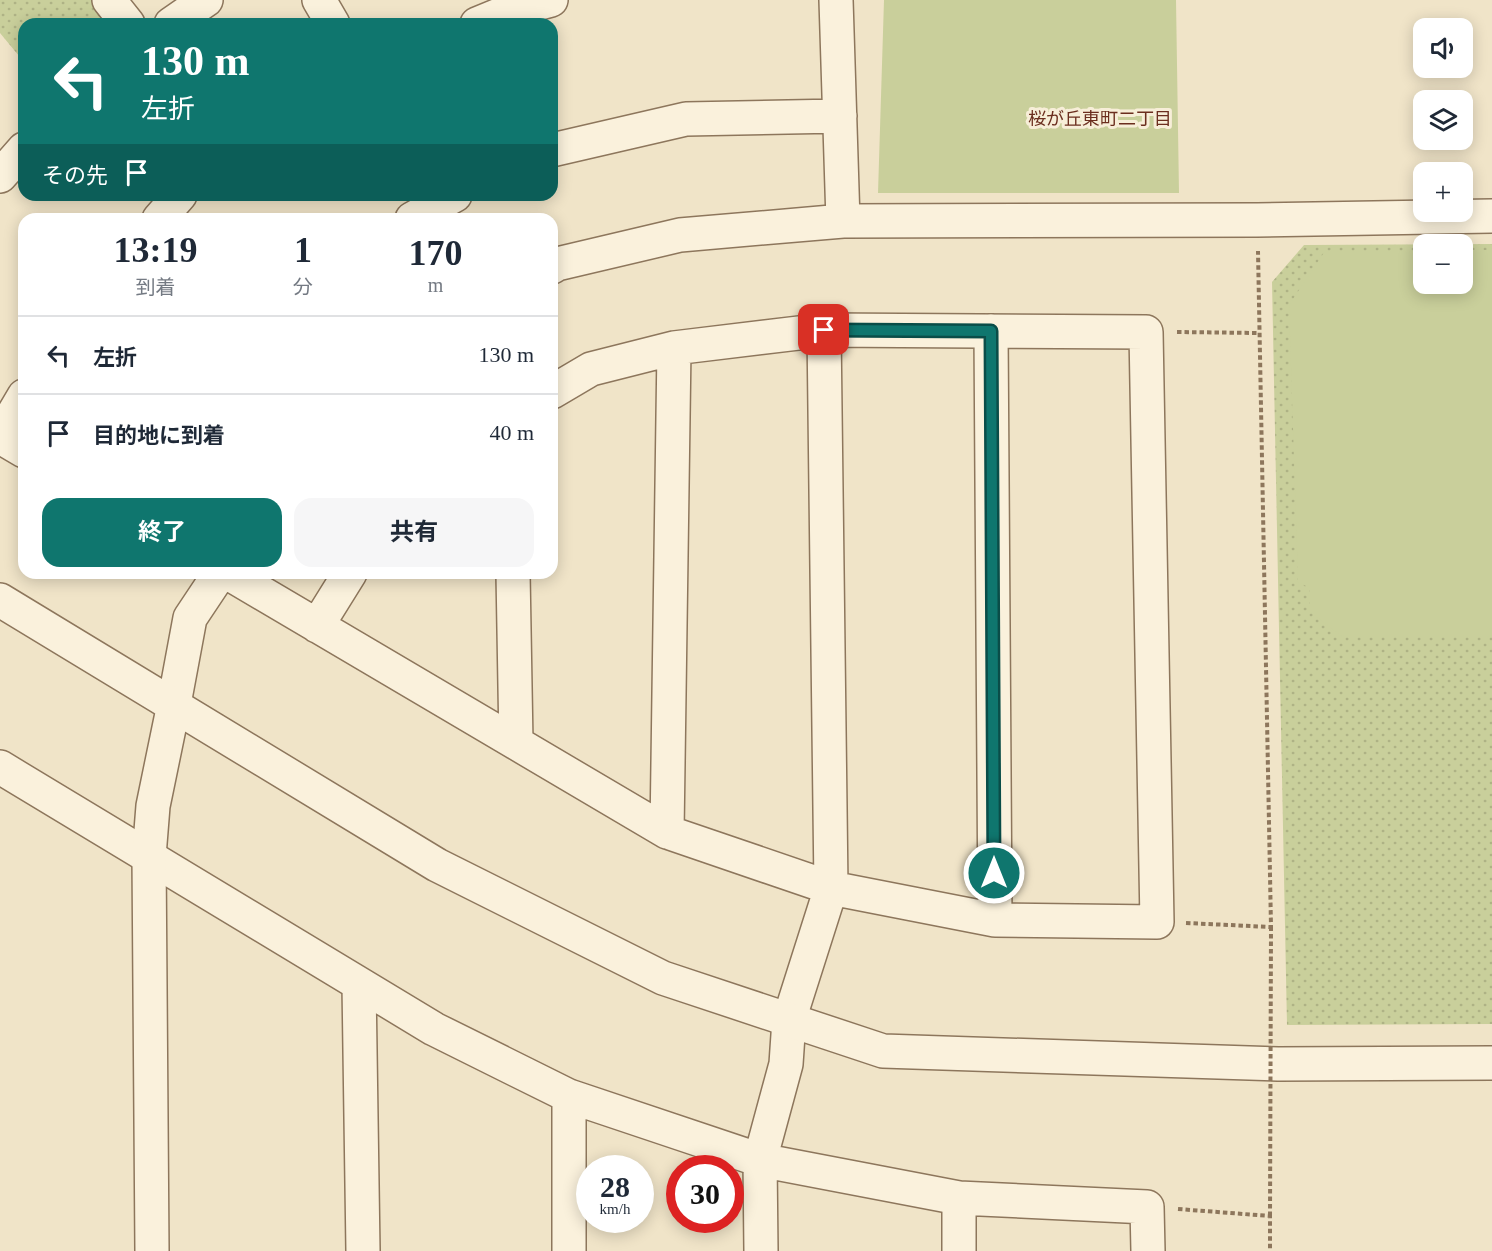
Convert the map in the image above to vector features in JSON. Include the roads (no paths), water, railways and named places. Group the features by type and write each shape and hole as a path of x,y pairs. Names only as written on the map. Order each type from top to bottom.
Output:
{"street":[{"path":"108,0 123,18"},
{"path":"180,18 206,0"},
{"path":"319,0 330,18"},
{"path":"492,18 551,0"},
{"path":"836,0 843,221"},
{"path":"558,149 686,119 840,116"},
{"path":"0,176 18,156"},
{"path":"164,213 175,201"},
{"path":"558,264 680,235 843,221 1257,220 1492,216"},
{"path":"761,1251 760,1160 786,1064 789,1020 831,888 824,330"},
{"path":"238,579 668,832 831,888 995,920 1157,922 1146,332 824,330 674,348 591,369 558,388"},
{"path":"991,331 995,920"},
{"path":"668,832 674,348"},
{"path":"18,406 0,437 18,448"},
{"path":"152,1251 149,856 153,806 190,618 216,579"},
{"path":"317,626 346,579"},
{"path":"513,579 516,742"},
{"path":"0,600 447,870 663,978 883,1051 1278,1064 1492,1063"},
{"path":"0,767 434,1029 569,1096 760,1160 959,1198 1147,1207 1148,1251"},
{"path":"359,984 363,1251"},
{"path":"569,1096 569,1251"},
{"path":"959,1198 959,1251"}],"district":[{"name":"桜が丘東町二丁目","path":"1100,119"}]}
